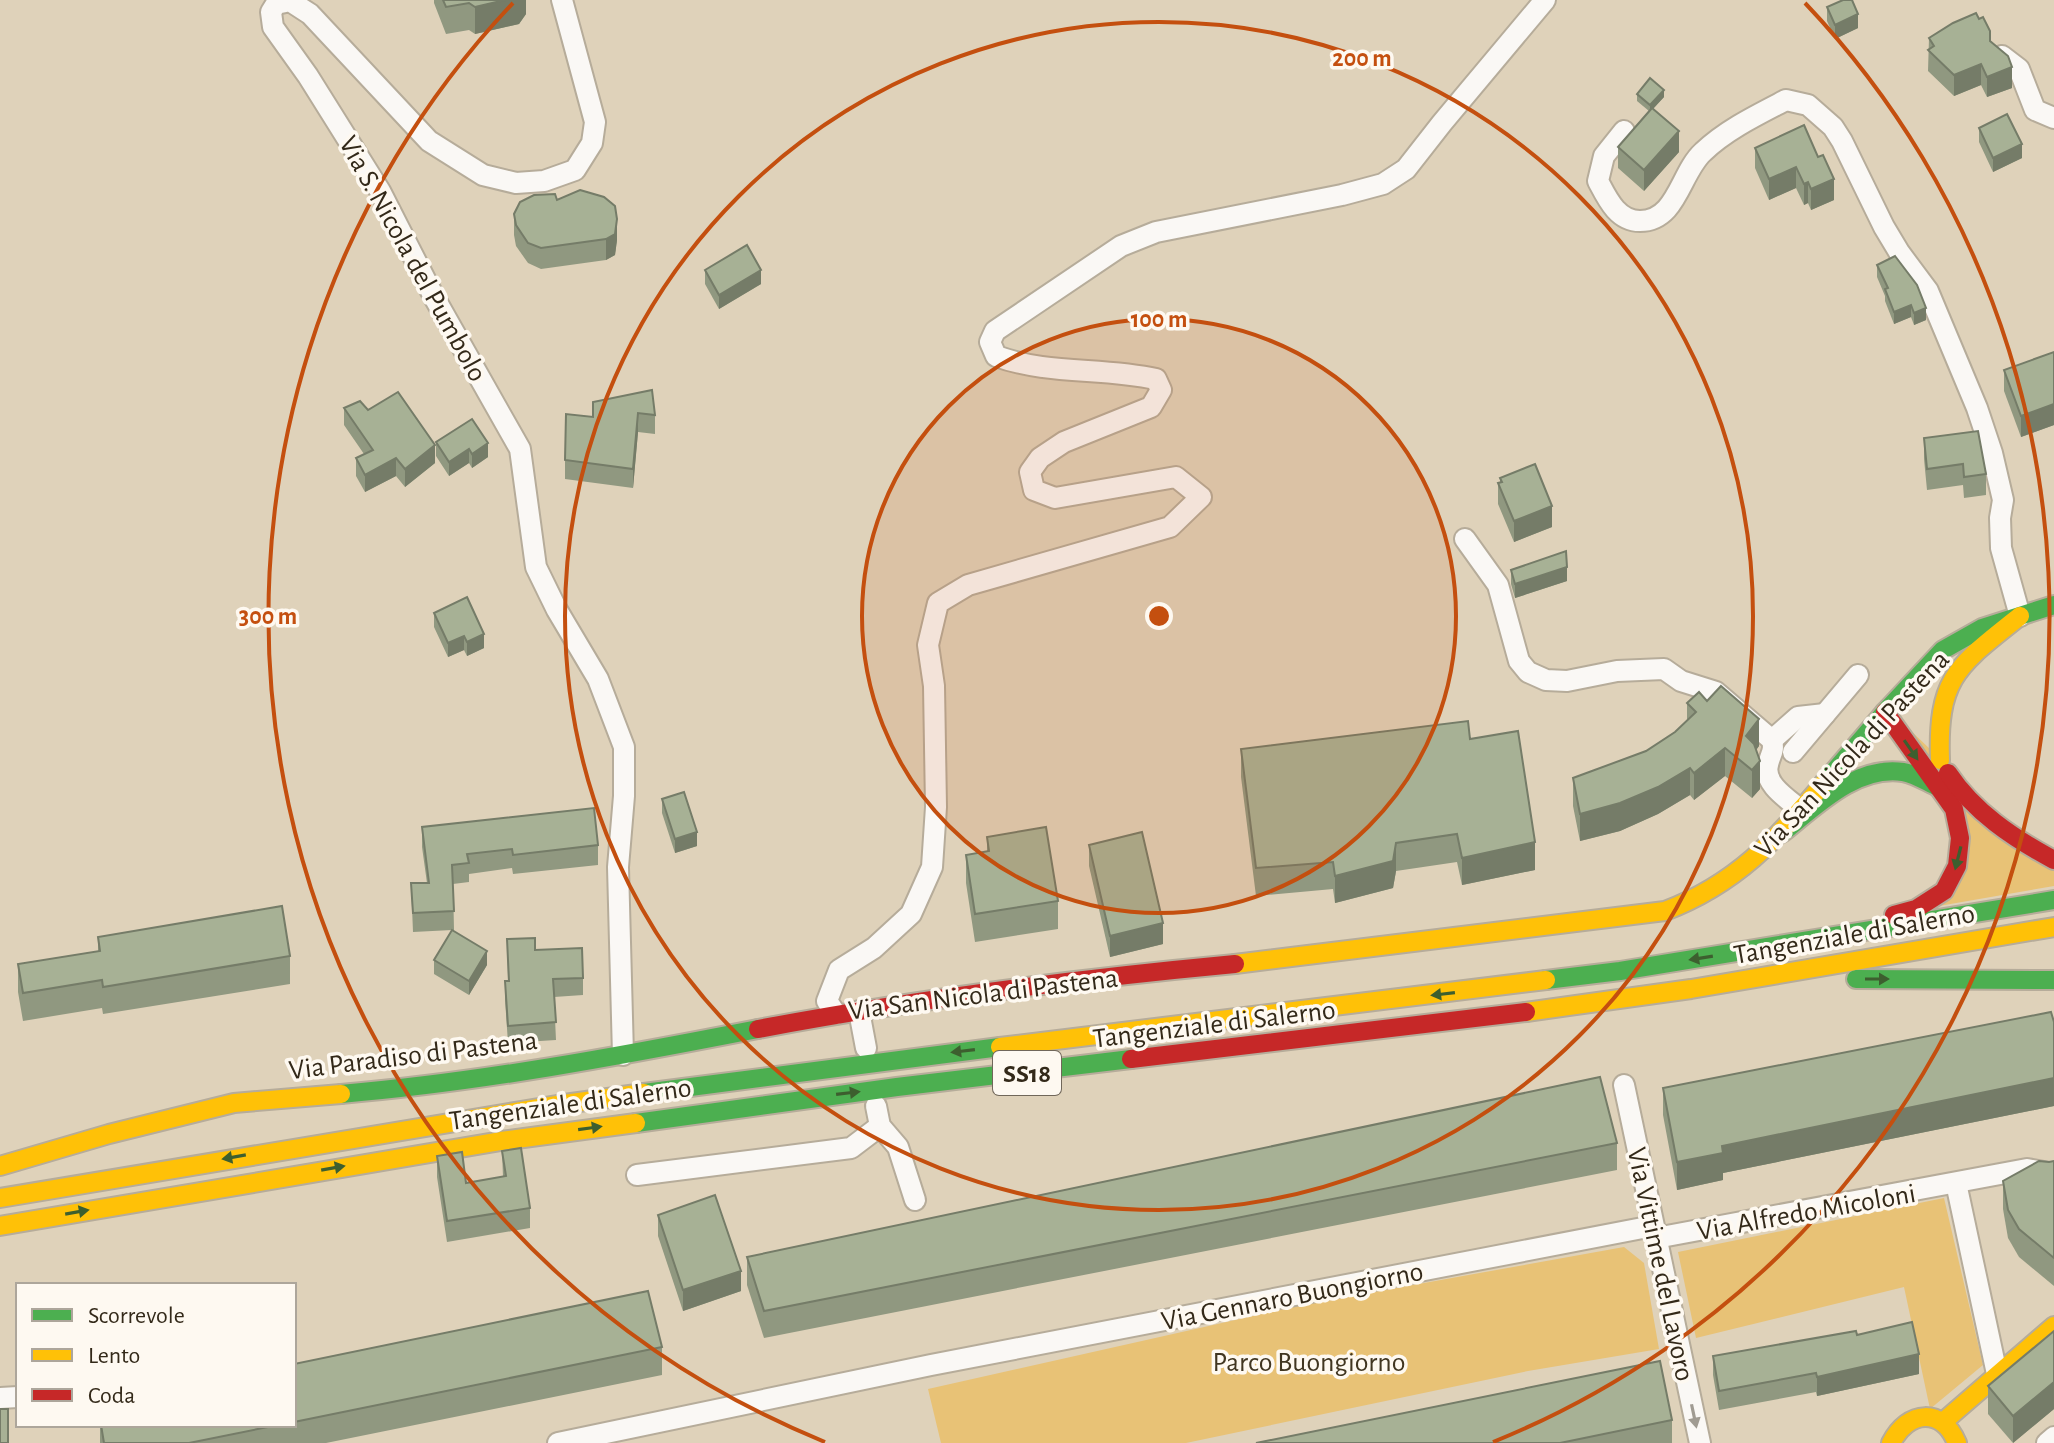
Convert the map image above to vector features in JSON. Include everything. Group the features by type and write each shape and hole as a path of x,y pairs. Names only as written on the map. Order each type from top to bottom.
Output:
{"main road":[{"name":"Via San Nicola di Pastena","path":"836,1014 1096,977 1239,964 1665,911 1699,898 1729,879 1782,833 1943,650 1982,628 2050,609"},
{"path":"1940,760 1937,728 1941,699 1952,675 2020,616"},
{"path":"1891,706 1940,760 1952,780 1995,821 2054,860"},
{"path":"1772,947 1921,908 1951,880 1959,863 1961,827 1954,809 1891,706"},
{"path":"1782,833 1861,777 1881,771 1906,772 1938,787"},
{"name":"Tangenziale di Salerno","path":"0,1198 557,1105 892,1060 1494,987 1772,947 2054,900"},
{"name":"Tangenziale di Salerno","path":"0,1226 392,1158 622,1124 897,1087 1405,1028 1691,989 2054,927"},
{"path":"1799,972 1856,979 2054,980"},
{"name":"Via Paradiso di Pastena","path":"0,1166 109,1134 234,1103 410,1088 623,1055 836,1014"},
{"path":"1943,1422 2054,1326"},
{"path":"1891,1443 1899,1427 1915,1417 1934,1417 1943,1422 1950,1428 1957,1443"}],"street":[{"name":"Via S. Nicola del Pumbolo","path":"562,0 595,122 592,143 575,170 544,181 516,183 483,175 429,141 310,14 290,1 276,4 271,12 273,27 308,76 380,191 434,297 520,449 536,567 557,610 598,679 624,747 624,796 618,867 623,1055"},
{"name":"Via San Nicola di Pastena","path":"836,1014 827,1001 839,970 874,948 911,914 932,867 936,807 934,686 928,645 938,603 968,585 1170,527 1201,497 1176,477 1055,498 1034,490 1030,472 1040,458 1064,442 1151,407 1161,390 1156,379 1135,374 1024,366 996,356 990,342 995,331 1121,246 1156,232 1383,184 1406,169 1545,0"},
{"path":"2002,56 2019,69 2035,110 2054,118"},
{"path":"1624,131 1604,156 1598,181 1611,205 1621,215 1636,221 1650,220 1666,211 1687,172 1702,153 1741,124 1786,100 1808,105 1833,127 1899,252 1928,291 1977,408 2003,500 2001,548 2020,616"},
{"path":"1465,539 1498,585 1519,661 1528,672 1546,680 1567,681 1617,671 1664,669 1681,681 1716,692 1772,740 1774,751 1767,765 1769,778 1801,810"},
{"path":"1793,752 1858,675"},
{"path":"1772,740 1798,717 1825,714"},
{"path":"859,1011 866,1048"},
{"name":"Via Vittime del Lavoro","path":"1624,1085 1700,1443"},
{"path":"637,1175 851,1148 878,1116 898,1147 915,1200"},
{"name":"Via Alfredo Micoloni","path":"1654,1232 2027,1169 2054,1174"},
{"name":"Via Alfredo Micoloni","path":"1956,1183 1997,1374"},
{"name":"Via Gennaro Buongiorno","path":"558,1443 648,1434 931,1365 1654,1232"}],"green space":[{"path":"1907,727 2054,868 2054,886 1939,906 1967,861"},
{"path":"1944,1198 1983,1365 1930,1409 1904,1287 1696,1338 1678,1252"},
{"name":"Parco Buongiorno","path":"1624,1247 1644,1263 1659,1349 1528,1371 1186,1443 941,1443 928,1389 1302,1305"}],"building":[{"path":"443,0 505,0 475,7 469,3 446,7"},
{"path":"1843,0 1852,0 1858,14 1835,25 1827,7"},
{"path":"1976,13 1979,19 1983,17 1990,31 1990,41 2008,56 2012,67 1987,77 1981,64 1954,75 1928,50 1934,46 1929,38"},
{"path":"1650,78 1664,90 1650,105 1637,94"},
{"path":"1652,108 1679,131 1644,170 1618,147"},
{"path":"2007,114 2022,144 1993,158 1979,128"},
{"path":"1804,125 1818,157 1823,155 1834,179 1811,189 1808,182 1804,184 1796,167 1769,179 1755,148"},
{"path":"580,190 604,197 615,206 615,234 606,239 541,248 528,243 516,225 514,214 520,202 534,195 555,194 557,200"},
{"path":"747,245 761,270 719,295 705,270"},
{"path":"1895,256 1917,285 1926,308 1914,313 1911,305 1894,312 1885,289 1888,288 1877,265"},
{"path":"2054,352 2054,404 2021,416 2004,370"},
{"path":"652,390 655,415 638,413 633,469 565,460 566,414 593,417 593,402"},
{"path":"398,392 435,445 405,469 396,458 365,475 356,458 373,450 344,408 360,401 368,410"},
{"path":"472,419 488,443 472,454 469,449 449,462 436,442"},
{"path":"1978,431 1986,474 1964,477 1963,464 1927,469 1924,438"},
{"path":"1535,464 1552,506 1514,521 1498,483 1502,482 1500,478"},
{"path":"1566,551 1567,567 1515,584 1511,570"},
{"path":"467,597 484,634 467,642 464,636 448,643 434,613"},
{"path":"1721,686 1759,719 1746,736 1754,744 1760,761 1752,770 1725,748 1694,773 1690,768 1658,787 1620,803 1580,814 1573,778 1646,751 1675,732 1696,712 1687,703 1699,692 1707,701"},
{"path":"1468,721 1470,739 1518,731 1535,842 1462,858 1457,834 1396,843 1393,861 1335,876 1333,862 1256,868 1241,749"},
{"path":"684,792 697,832 675,839 662,799"},
{"path":"594,808 598,845 513,855 512,849 467,854 469,863 452,865 454,911 413,913 411,883 429,883 422,827"},
{"path":"1046,827 1058,901 975,914 966,855 989,851 987,837"},
{"path":"1142,832 1163,923 1110,936 1089,845"},
{"path":"282,906 290,956 103,987 102,980 23,993 18,964 100,951 98,937"},
{"path":"452,930 487,951 469,981 434,960"},
{"path":"535,938 535,950 582,948 583,978 553,979 556,1022 508,1026 505,981 509,981 507,939"},
{"path":"2051,1012 2054,1022 2054,1078 1722,1146 1723,1153 1677,1162 1663,1088"},
{"path":"1600,1077 1617,1143 764,1311 747,1257"},
{"path":"521,1148 530,1208 447,1221 437,1156 462,1152 466,1183 506,1176 502,1151"},
{"path":"2039,1161 2054,1161 2054,1258 2019,1229 2008,1210 2003,1181"},
{"path":"715,1195 741,1271 683,1290 658,1215"},
{"path":"648,1291 662,1347 296,1422 296,1364"},
{"path":"1912,1322 1919,1354 1817,1377 1816,1373 1719,1391 1713,1356 1856,1331 1857,1335"},
{"path":"2054,1331 2054,1382 2013,1416 1988,1386"},
{"path":"1660,1361 1672,1420 1560,1443 1256,1443"},
{"path":"0,1409 8,1409 8,1443 0,1443"},
{"path":"101,1427 268,1427 189,1443 104,1443"}],"traffic: fast":[{"path":"1824,783 1943,650 1982,628 2054,605"},
{"path":"1782,833 1823,800 1869,775 1903,772 1938,787"},
{"path":"1546,980 1620,971 2054,900"},
{"path":"1856,979 2054,980"},
{"path":"341,1094 498,1075 758,1029"},
{"path":"644,1093 1000,1047"},
{"path":"636,1123 1131,1059"}],"traffic: slow":[{"path":"1940,760 1943,709 1956,675 1981,647 2020,616"},
{"path":"1235,964 1665,911 1713,888 1734,874 1789,823 1824,783"},
{"path":"1526,1012 1691,989 2054,927"},
{"path":"1000,1047 1546,980"},
{"path":"0,1198 644,1093"},
{"path":"0,1166 109,1134 234,1103 341,1094"},
{"path":"0,1226 501,1141 636,1123"},
{"path":"1943,1422 2054,1326"},
{"path":"1891,1443 1906,1424 1925,1417 1943,1423 1957,1443"}],"traffic: jam":[{"path":"1885,712 1954,809 1960,838 1957,866 1944,891 1916,909 1894,915"},
{"path":"1948,773 1970,800 1995,823 2054,860"},
{"path":"758,1029 996,991 1235,964"},
{"path":"1131,1059 1526,1012"}]}
